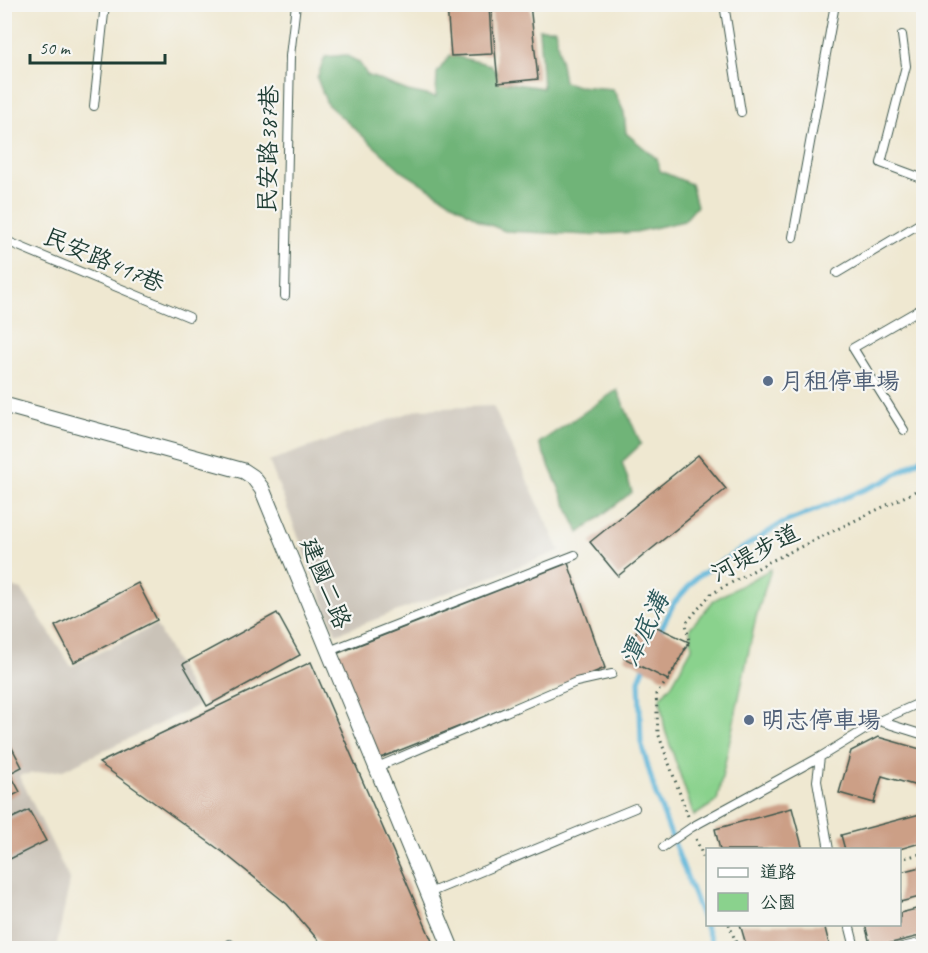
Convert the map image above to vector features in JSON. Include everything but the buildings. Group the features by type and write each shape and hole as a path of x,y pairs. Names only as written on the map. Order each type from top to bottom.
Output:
{"street":[{"name":"建國二路","path":"4,405 244,471 254,477 262,489 451,948"}],"lane":[{"path":"94,106 105,4"},
{"name":"民安路387巷","path":"285,296 290,56 296,4"},
{"path":"724,4 741,112"},
{"path":"793,237 835,4"},
{"path":"902,35 906,66 881,163 924,179"},
{"path":"837,273 924,221"},
{"name":"民安路417巷","path":"4,240 189,317"},
{"path":"904,430 853,348 922,310"},
{"path":"329,651 575,555"},
{"path":"375,768 576,682 612,674"},
{"path":"663,847 692,827 820,757 879,721 924,701"},
{"path":"879,721 924,735"},
{"path":"820,757 817,781 829,848"},
{"path":"429,893 635,807"},
{"path":"850,926 855,948"},
{"path":"898,948 924,942"}],"path":[{"name":"河堤步道","path":"706,863 658,734 656,694 668,680 689,642 687,623 711,594 767,563 914,492 924,485"},
{"path":"901,859 924,853"},
{"path":"730,926 738,948"}],"shaded area":[{"path":"493,406 560,551 336,634 269,461 420,409"},
{"path":"4,585 22,590 71,666 156,625 199,705 63,770 19,775 70,881 56,948 5,948"}],"green space":[{"path":"539,29 555,29 564,82 578,86 613,89 624,112 626,133 657,159 660,171 691,184 697,206 684,221 636,232 589,235 505,231 483,222 403,172 327,104 317,78 325,57 345,55 359,62 367,75 408,91 436,97 437,73 450,55 491,65 503,82 543,88"},
{"path":"617,390 641,444 622,462 632,492 579,533 539,443"},
{"path":"771,569 756,617 717,801 694,816 665,730 660,698 672,684 692,648 690,628 714,600"}],"waterway":[{"name":"潭底溝","path":"658,635 674,603 697,577 779,525 885,481 924,457"},
{"name":"潭底溝","path":"646,663 639,680 641,742 656,795 714,948"}],"place":[{"name":"月租停車場","path":"768,381"},
{"name":"明志停車場","path":"749,720"}]}
